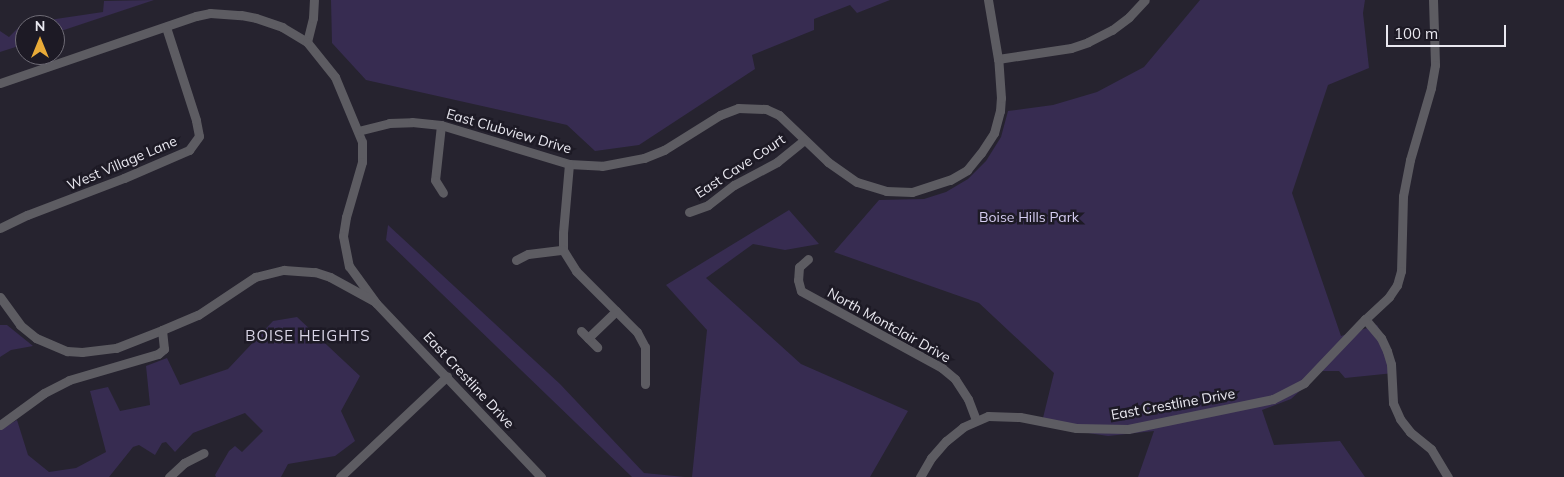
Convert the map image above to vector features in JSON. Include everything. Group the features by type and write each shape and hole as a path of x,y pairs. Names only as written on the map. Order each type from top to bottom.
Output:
{"street":[{"path":"307,42 313,18 314,0"},
{"name":"East Clubview Drive","path":"358,131 404,122 441,125 570,164 602,166 644,158 664,150 720,115 738,108 766,110 780,115 804,140 840,171 857,182 874,188 912,192 950,180 967,170 981,153 998,123 1001,98 998,59 988,0"},
{"path":"998,59 1071,48 1088,42 1118,25 1145,0"},
{"name":"East Crestline Drive","path":"920,477 930,458 946,441 963,427 976,420 1004,416 1076,428 1113,429 1149,425 1253,404 1289,393 1304,383 1388,297 1397,285 1401,271 1403,196 1432,88 1435,66 1433,0"},
{"path":"0,79 203,15 241,14 282,27 307,42 335,77 362,142 363,153 346,218 344,244 349,266 376,303"},
{"name":"West Village Lane","path":"0,228 27,215 126,178 189,150 198,136 196,120 166,27"},
{"path":"441,125 434,180 443,193"},
{"name":"East Cave Court","path":"689,212 708,206 734,185 777,162 804,140"},
{"path":"570,164 563,250 576,271 637,332 644,347 645,384"},
{"path":"516,260 528,254 563,250"},
{"name":"North Montclair Drive","path":"808,258 799,267 798,280 801,291 942,368 956,379 968,399 976,420"},
{"path":"0,296 20,325 36,338 67,351 98,352 162,330 198,315 255,277 284,270 315,272 330,277 376,303"},
{"name":"East Crestline Drive","path":"376,303 542,477"},
{"path":"588,338 616,312"},
{"path":"1365,319 1381,338 1387,351 1393,403 1400,419 1410,432 1435,454 1448,477"},
{"path":"0,425 44,393 69,380 158,354 164,349 162,330"},
{"path":"581,331 597,347"},
{"path":"340,477 446,376"},
{"path":"169,477 184,463 204,453"}],"green space":[{"path":"154,0 65,30 65,18 103,12 104,1"},
{"path":"331,0 890,0 857,13 850,5 814,19 814,30 752,55 755,69 639,145 595,151 567,125 366,80 332,43"},
{"name":"Boise Hills Park","path":"1200,0 1365,0 1363,13 1369,68 1328,85 1292,193 1341,336 1377,325 1393,357 1394,373 1345,378 1339,371 1322,371 1291,399 1262,410 1274,445 1340,441 1365,477 1138,477 1154,431 1108,436 1041,426 1054,373 979,303 834,252 879,200 924,199 946,192 968,179 986,161 1001,137 1008,111 1053,105 1097,92 1144,67"},
{"path":"0,31 9,37 15,31 15,47 0,52"},
{"path":"789,210 819,244 785,250 753,244 706,278 801,364 908,411 870,477 692,477 707,330 666,285"},
{"path":"388,225 560,384 644,473 685,477 632,477 386,240"},
{"path":"297,317 360,376 341,411 355,441 335,456 288,464 281,477 216,477 215,475 229,451 235,446 242,452 263,431 245,413 193,433 175,452 166,442 162,443 155,455 139,445 133,447 109,477 0,477 0,430 17,420 28,455 49,472 76,468 106,452 90,391 108,387 120,411 150,405 146,366 167,358 180,385 228,369 273,321"},
{"path":"0,325 7,325 33,346 11,350 0,357"}],"district":[{"name":"BOISE HEIGHTS","path":"308,336"}]}
